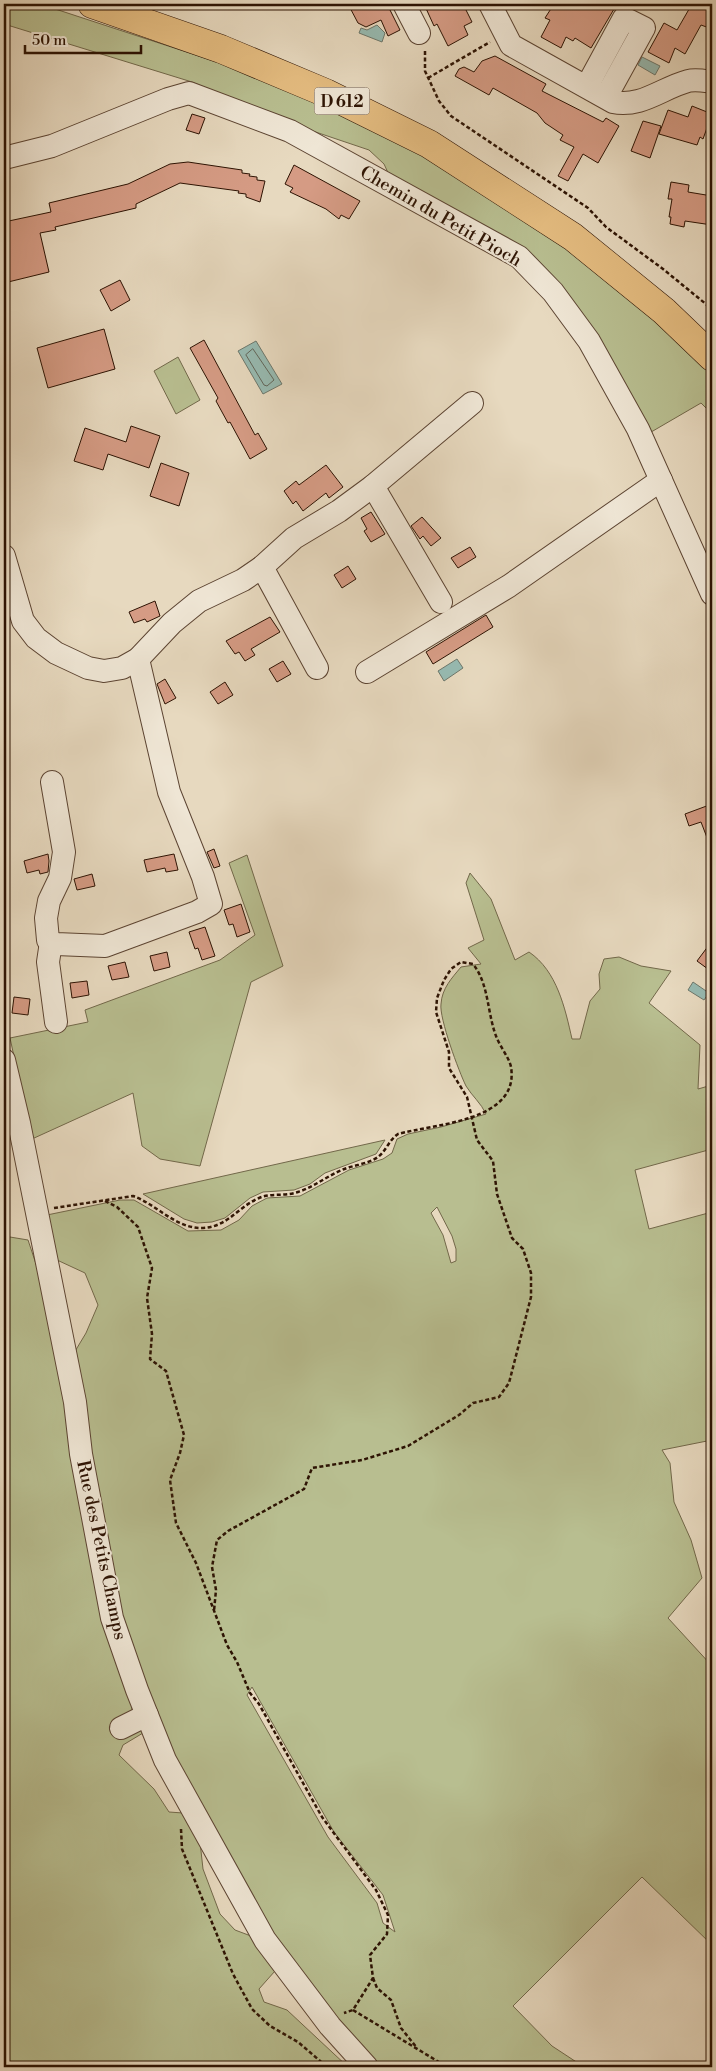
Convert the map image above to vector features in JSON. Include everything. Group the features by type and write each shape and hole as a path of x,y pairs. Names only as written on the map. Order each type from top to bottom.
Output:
{"highway":[{"name":"D 612","path":"92,4 221,49 326,93 429,144 573,237 664,311 712,357"}],"street":[{"path":"404,4 419,33"},
{"path":"490,4 506,38 511,44 597,92 625,104 647,98 689,81 712,82"},
{"name":"Chemin du Petit Pioch","path":"4,158 52,146 168,99 189,93 290,131 519,257 554,292 590,341 638,430 712,594"},
{"path":"4,556 23,621 36,638 56,652 88,668 104,671 122,668 138,659 172,623 199,601 243,580 262,567 294,538 339,511 373,486 472,403"},
{"path":"367,672 509,586 661,480"},
{"path":"373,486 441,602"},
{"path":"262,567 317,668"},
{"path":"52,782 64,852 60,878 49,901 46,918 48,940 56,944 105,946 196,912 211,904 203,877 169,792 138,659"},
{"path":"51,942 48,962 56,1022"},
{"name":"Rue des Petits Champs","path":"4,1060 19,1123 76,1402 81,1454 112,1618 165,1760 260,1931 330,2026 367,2067"},
{"path":"121,1728 147,1715"}],"path":[{"path":"419,33 427,56 426,71 428,78 439,101 451,116 588,208 606,227 663,269 712,309"},
{"path":"428,78 489,43 506,38"},
{"path":"36,1210 65,1208 132,1196 144,1200 186,1226 216,1226 229,1220 257,1199 270,1194 285,1195 298,1193 341,1170 377,1157 390,1140 398,1134 472,1117 492,1109 504,1098 511,1087 511,1066 496,1038 480,973 473,964 461,962 451,970 444,980 437,998 436,1012 449,1052 449,1068 467,1097 472,1117 477,1140 493,1161 498,1194 512,1238 523,1249 531,1272 531,1297 509,1383 499,1397 473,1403 459,1415 408,1446 362,1460 312,1468 304,1489 228,1531 217,1540 213,1552 212,1567 216,1590 214,1611"},
{"path":"104,1200 117,1207 138,1227 152,1268 147,1298 152,1334 150,1359 166,1371 184,1435 180,1453 170,1480 176,1523 196,1563 214,1611 250,1693 259,1704 322,1817 376,1890 388,1915 387,1934 370,1955 373,1978 377,1988 391,2000 401,2028 418,2049"},
{"path":"180,1821 182,1850 233,1974 252,2009 270,2026 298,2042 327,2067"},
{"path":"330,2026 344,2013 353,2010 373,1978"},
{"path":"353,2010 447,2067"}],"green space":[{"path":"4,4 40,4 217,62 320,103 443,166 580,256 701,359 712,371 712,414 701,403 646,435 545,277 390,177 384,164 369,150 280,120 192,82 4,24"},
{"path":"178,357 200,400 176,414 154,371"},
{"path":"247,855 283,966 251,982 200,1166 160,1159 142,1146 133,1093 32,1139 10,1038 88,1022 85,1010 220,960 255,935 229,863"},
{"path":"470,873 491,899 515,960 529,952 547,969 563,1003 572,1039 580,1039 590,1001 600,989 599,974 604,959 619,957 641,966 671,971 649,1003 700,1045 698,1089 712,1085 712,1149 635,1170 649,1229 712,1212 712,1440 662,1450 670,1463 674,1502 691,1540 702,1578 668,1618 712,1666 712,1945 642,1877 513,2006 552,2046 584,2067 373,2067 289,1962 171,1758 119,1606 91,1455 87,1418 71,1358 86,1333 98,1305 85,1273 57,1260 42,1216 120,1200 134,1200 188,1231 221,1230 239,1220 252,1206 267,1198 300,1196 349,1170 383,1159 392,1153 397,1139 408,1134 486,1114 466,1086 450,1045 441,1011 445,988 461,967 481,964 468,948 484,940 466,883","holes":["437,1207 452,1236 456,1249 456,1261 451,1263 443,1235 431,1213","252,1687 334,1832 383,1895 395,1932 383,1923 377,1903 328,1837 247,1695"]},
{"path":"385,1140 376,1154 325,1173 310,1184 294,1190 263,1192 250,1198 225,1218 212,1222 197,1223 184,1219 143,1194"},
{"path":"4,1236 28,1240 38,1270 128,1673 132,1709 143,1733 123,1745 119,1755 154,1789 169,1812 183,1813 200,1842 203,1869 220,1914 235,1930 251,1936 275,1971 259,1989 264,2002 287,2010 348,2067 4,2067"}],"water":[{"path":"377,25 385,33 382,42 359,33 361,28 367,30"},
{"path":"642,57 660,66 655,75 638,65"},
{"path":"256,341 282,384 263,394 238,351"},
{"path":"457,659 463,668 444,681 438,671"},
{"path":"693,982 709,993 704,1000 688,990"}],"building":[{"path":"348,4 387,4 400,30 388,36 381,20 366,27 358,23"},
{"path":"424,4 463,4 472,22 464,26 468,35 448,46 437,24 434,26"},
{"path":"554,4 617,4 591,48 575,38 573,41 566,37 561,48 541,37 550,20 545,18"},
{"path":"692,4 707,4 712,7 712,29 701,25 685,54 675,48 669,63 648,52 664,23 677,30"},
{"path":"495,56 546,84 542,91 603,122 606,118 619,126 598,163 583,154 568,181 558,176 574,147 560,140 563,135 545,123 537,113 493,88 489,95 455,76 459,69 464,67 474,72 482,61"},
{"path":"692,106 712,114 703,139 700,137 697,145 659,134 668,110 688,117"},
{"path":"192,114 205,118 199,134 186,130"},
{"path":"643,121 661,126 650,158 631,151"},
{"path":"188,162 242,170 242,173 257,177 257,180 265,181 260,202 246,197 246,194 238,193 239,191 180,183 136,204 136,208 55,227 56,230 40,233 49,272 4,283 4,222 51,212 49,203 128,184 170,164"},
{"path":"294,165 360,201 349,219 341,215 339,219 326,209 290,192 293,188 285,184"},
{"path":"671,182 689,185 688,192 712,196 712,225 685,221 684,227 670,224 671,217 669,217 672,199 668,199"},
{"path":"120,280 130,300 111,311 100,290"},
{"path":"104,329 115,369 48,388 37,348"},
{"path":"204,340 255,435 258,433 267,449 250,459 216,401 218,398 190,348"},
{"path":"131,426 160,436 149,468 108,454 103,470 74,461 85,428 126,442"},
{"path":"161,463 189,473 179,506 150,496"},
{"path":"326,465 343,487 329,498 326,493 303,511 296,501 293,504 284,491 296,481 299,485"},
{"path":"371,512 385,534 371,542 364,531 367,529 361,518"},
{"path":"422,517 441,538 431,546 423,536 420,539 411,526"},
{"path":"470,547 476,557 458,568 451,558"},
{"path":"348,566 356,579 342,588 334,575"},
{"path":"155,601 160,616 147,622 145,619 134,623 129,612"},
{"path":"486,615 493,627 433,664 426,652"},
{"path":"270,617 280,632 251,649 255,655 245,661 239,652 235,654 226,641"},
{"path":"283,661 291,674 277,682 269,669"},
{"path":"165,679 176,698 165,704 157,684"},
{"path":"225,682 233,695 218,704 210,692"},
{"path":"712,804 711,848 701,822 689,826 685,814"},
{"path":"214,849 220,866 214,868 207,852"},
{"path":"48,854 48,872 40,874 39,870 27,873 24,861"},
{"path":"174,854 178,870 166,872 165,868 147,872 144,860"},
{"path":"92,874 95,886 77,890 74,879"},
{"path":"241,904 250,932 237,937 233,924 229,925 224,910"},
{"path":"205,927 215,956 202,960 198,948 195,949 189,932"},
{"path":"712,941 712,972 697,961"},
{"path":"167,952 170,967 154,971 150,956"},
{"path":"125,962 129,977 112,980 108,966"},
{"path":"87,981 89,995 72,998 70,983"},
{"path":"14,997 30,999 28,1015 12,1013"}]}
